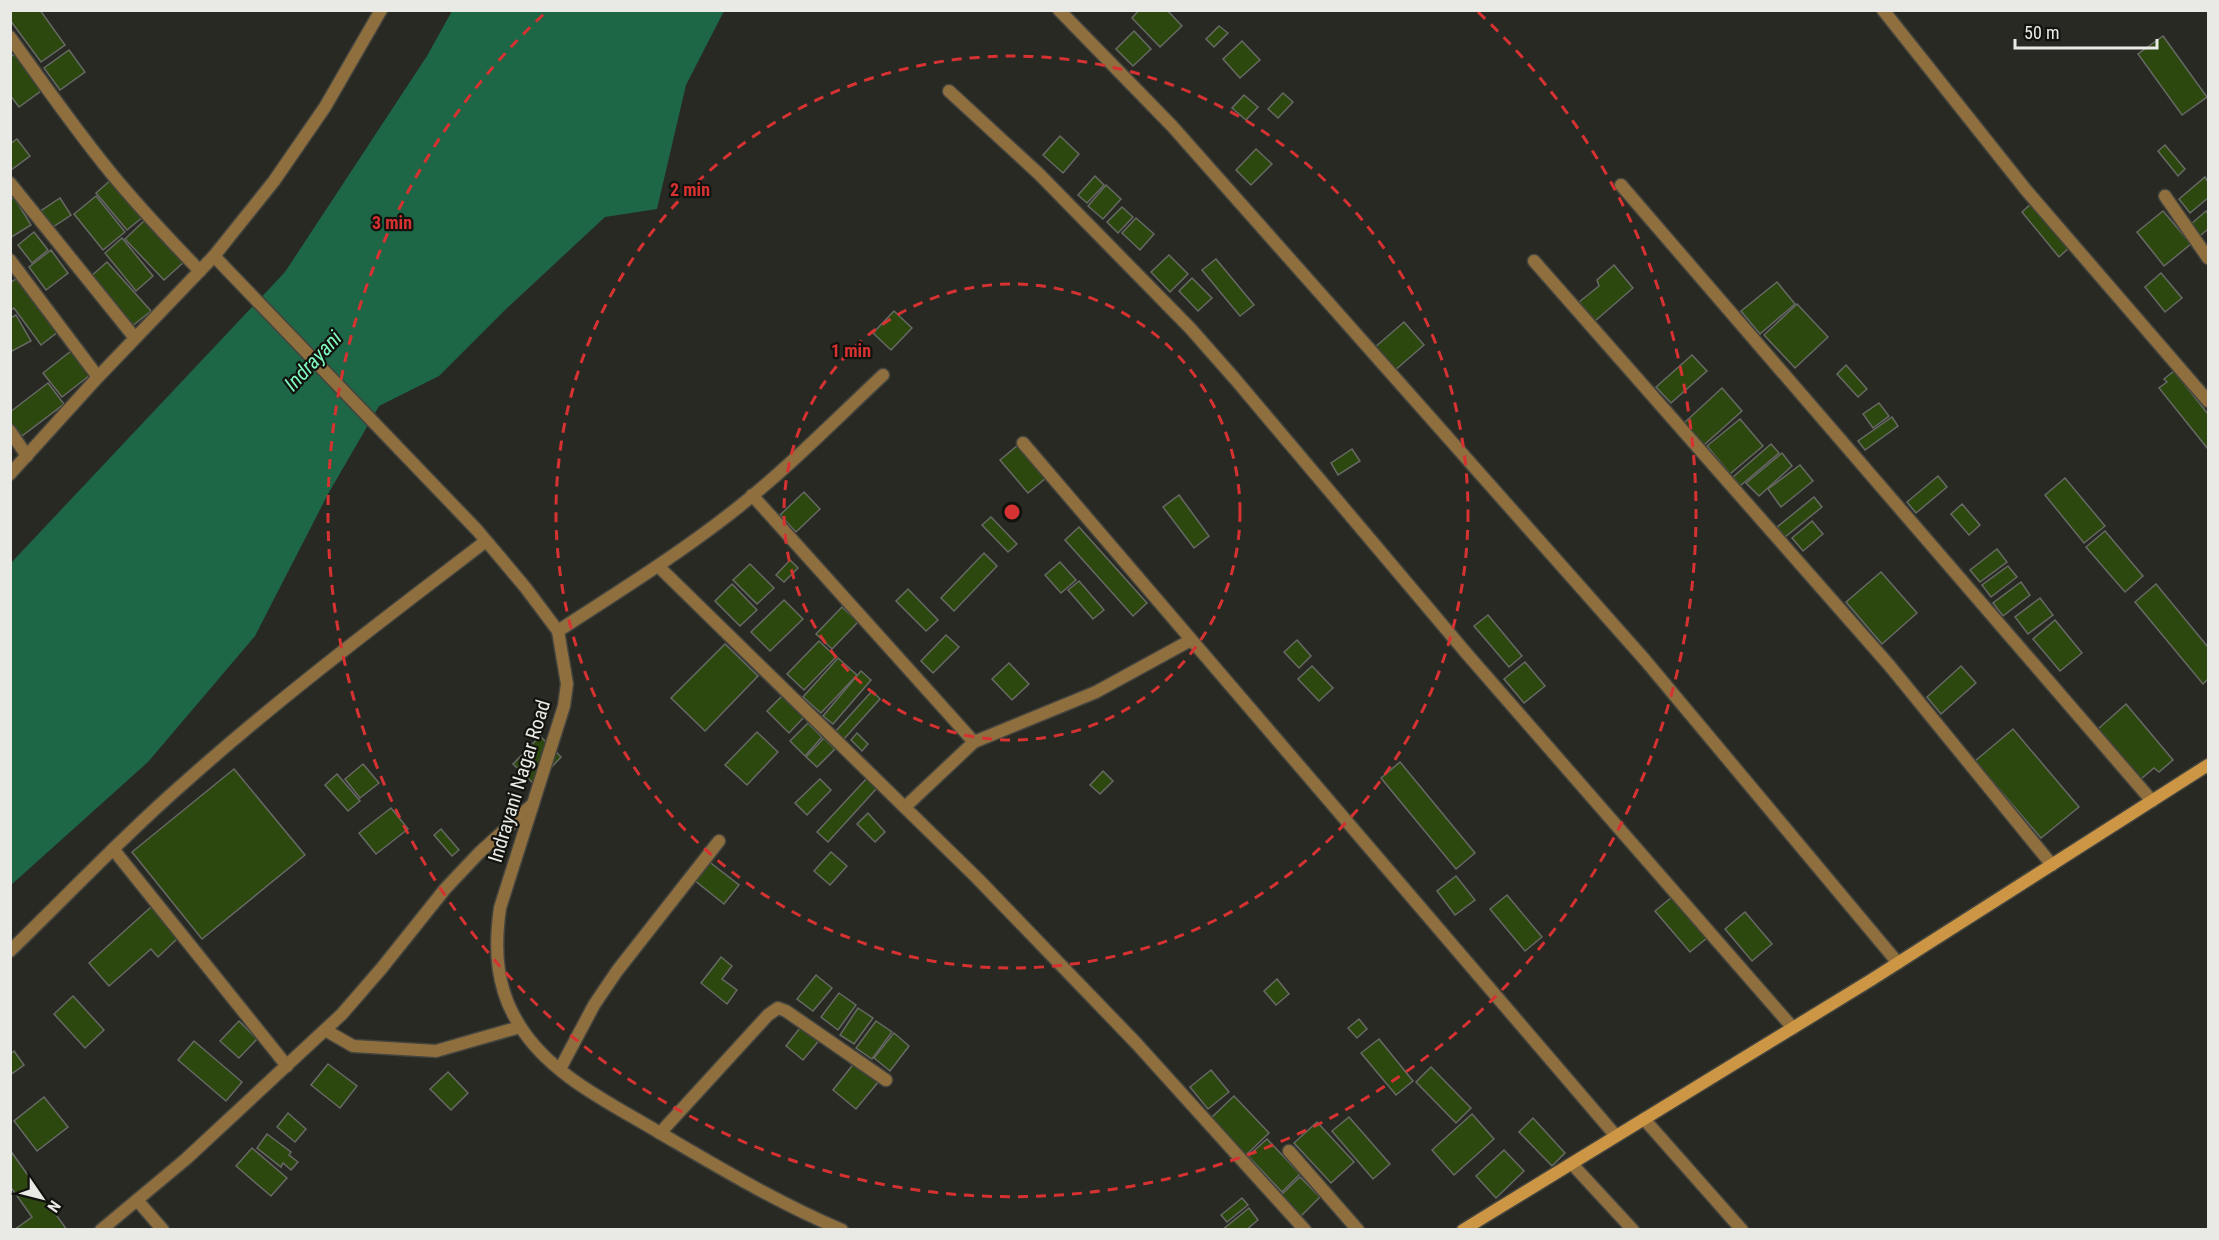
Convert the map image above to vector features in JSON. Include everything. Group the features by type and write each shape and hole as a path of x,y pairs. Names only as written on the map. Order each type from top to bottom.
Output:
{"main road":[{"path":"1463,1230 1898,963 2208,765"}],"street":[{"path":"10,474 98,377 214,256 273,180 325,107 381,10"},
{"path":"1059,10 1172,126 1645,660 1898,963"},
{"path":"1883,10 2026,190 2208,401"},
{"path":"10,37 110,172 148,217 200,271"},
{"path":"949,91 1088,223 1197,337 1467,654 1793,1028"},
{"path":"10,183 135,338"},
{"path":"1621,185 2152,801"},
{"path":"2165,196 2208,258"},
{"name":"Indrayani Nagar Road","path":"214,256 477,530 558,631 567,684 564,706 500,908 496,936 498,976 505,998 520,1027 543,1055 560,1069 624,1112 758,1191 842,1230"},
{"path":"10,260 98,377"},
{"path":"1534,261 1889,665 2052,865"},
{"path":"558,631 658,566 732,512 798,456 883,375"},
{"path":"10,431 27,456"},
{"path":"1023,443 1616,1136"},
{"path":"752,495 974,741"},
{"path":"10,951 185,781 350,646 486,541"},
{"path":"658,566 978,879 1136,1043 1305,1230"},
{"path":"905,807 974,741 1096,692 1191,640"},
{"path":"101,1230 325,1030 381,969 444,889 479,853 533,804"},
{"path":"560,1069 594,1005 617,971 719,841"},
{"path":"113,849 287,1066"},
{"path":"660,1133 768,1015 778,1008 786,1011 886,1080"},
{"path":"325,1030 353,1046 436,1051 520,1027"},
{"path":"1644,1119 1742,1230"},
{"path":"1289,1151 1358,1230"},
{"path":"1572,1164 1633,1230"},
{"path":"137,1200 163,1230"}],"water":[{"name":"Indrayani","path":"452,11 724,11 686,85 657,209 605,217 506,309 439,376 379,406 328,494 255,636 148,762 11,885 11,563 285,272 427,56"}],"building":[{"path":"12,10 40,10 65,45 41,62 10,20"},
{"path":"1139,10 1167,10 1182,26 1160,47 1132,18"},
{"path":"1219,26 1228,33 1214,47 1206,39"},
{"path":"1134,31 1151,49 1133,66 1116,49"},
{"path":"2163,36 2207,97 2182,115 2138,54"},
{"path":"1242,41 1260,60 1240,78 1223,59"},
{"path":"69,50 85,72 60,90 44,68"},
{"path":"15,54 41,91 19,107 10,95 10,57"},
{"path":"1283,93 1293,102 1278,118 1268,109"},
{"path":"1244,95 1258,107 1246,120 1232,108"},
{"path":"1060,136 1079,154 1063,173 1043,155"},
{"path":"17,139 30,156 11,170 10,144"},
{"path":"2165,145 2185,169 2178,176 2158,151"},
{"path":"1256,149 1272,164 1251,185 1236,170"},
{"path":"1095,176 1104,185 1087,203 1078,195"},
{"path":"2205,177 2208,182 2208,198 2190,213 2179,199"},
{"path":"112,179 144,216 127,230 96,193"},
{"path":"1106,185 1121,199 1103,219 1088,206"},
{"path":"96,196 125,232 103,250 74,214"},
{"path":"14,197 31,225 10,238 10,200"},
{"path":"60,198 71,215 50,229 39,212"},
{"path":"2034,201 2071,246 2059,257 2022,212"},
{"path":"1122,207 1133,217 1118,233 1107,222"},
{"path":"2163,211 2191,244 2164,266 2137,232"},
{"path":"2206,211 2208,229 2200,236 2191,224"},
{"path":"1136,218 1154,234 1140,250 1122,233"},
{"path":"145,220 184,262 164,280 125,239"},
{"path":"34,232 48,250 32,263 18,245"},
{"path":"122,238 153,276 136,291 105,253"},
{"path":"51,250 68,273 46,290 29,267"},
{"path":"1169,255 1188,274 1170,292 1151,272"},
{"path":"1216,259 1254,305 1240,316 1202,270"},
{"path":"107,262 151,311 131,327 89,278"},
{"path":"1614,265 1633,288 1595,321 1579,302 1599,286 1597,280"},
{"path":"2161,273 2182,298 2165,312 2145,287"},
{"path":"19,277 59,331 41,345 14,308 10,311 10,283"},
{"path":"1192,278 1212,298 1198,311 1179,291"},
{"path":"1777,282 1795,304 1760,334 1741,311"},
{"path":"1797,304 1828,337 1795,368 1764,335"},
{"path":"894,311 912,328 891,350 873,333"},
{"path":"16,315 31,341 10,352 10,318"},
{"path":"1404,322 1424,345 1394,371 1374,348"},
{"path":"71,351 90,375 62,397 43,373"},
{"path":"1692,355 1707,371 1671,403 1656,387"},
{"path":"1846,365 1867,389 1858,397 1837,374"},
{"path":"2174,371 2208,414 2208,449 2159,388 2167,382 2164,379"},
{"path":"48,383 64,404 22,436 10,422 10,412"},
{"path":"1722,388 1742,411 1704,445 1684,423"},
{"path":"1879,403 1889,416 1873,428 1863,414"},
{"path":"1892,417 1898,426 1865,450 1858,441"},
{"path":"1740,419 1763,446 1730,474 1707,446"},
{"path":"1771,444 1779,453 1740,486 1733,477"},
{"path":"1018,445 1046,478 1028,493 1000,460"},
{"path":"1352,449 1360,461 1338,475 1331,463"},
{"path":"1782,453 1792,466 1759,496 1746,483"},
{"path":"1800,465 1813,481 1781,507 1768,489"},
{"path":"1938,476 1947,487 1916,513 1907,502"},
{"path":"2065,478 2105,526 2084,543 2045,495"},
{"path":"804,492 820,509 796,532 780,515"},
{"path":"1179,495 1209,536 1194,548 1163,507"},
{"path":"1814,497 1822,507 1785,537 1777,527"},
{"path":"1962,504 1980,525 1969,535 1951,514"},
{"path":"991,517 1017,544 1008,552 982,525"},
{"path":"1812,521 1823,534 1803,551 1792,538"},
{"path":"1079,527 1147,603 1133,616 1065,540"},
{"path":"2105,531 2143,576 2125,592 2086,547"},
{"path":"1997,549 2007,562 1980,582 1970,570"},
{"path":"984,553 997,566 954,611 941,598"},
{"path":"790,560 798,568 784,582 776,575"},
{"path":"1060,562 1076,580 1061,593 1045,575"},
{"path":"750,564 774,588 757,604 733,580"},
{"path":"2008,566 2017,577 1991,597 1982,585"},
{"path":"1881,572 1917,613 1882,644 1846,602"},
{"path":"1079,581 1104,610 1093,619 1068,590"},
{"path":"2021,582 2030,595 2003,616 1993,603"},
{"path":"732,584 757,610 740,626 715,601"},
{"path":"2156,584 2208,647 2208,679 2203,684 2135,602"},
{"path":"908,589 938,620 926,631 896,601"},
{"path":"2040,598 2053,615 2028,634 2015,617"},
{"path":"784,600 803,619 770,651 751,632"},
{"path":"842,607 858,622 832,649 816,634"},
{"path":"1488,615 1522,656 1509,667 1474,626"},
{"path":"2055,620 2082,653 2060,671 2033,639"},
{"path":"946,635 959,647 933,673 921,661"},
{"path":"1297,640 1311,656 1299,668 1284,652"},
{"path":"819,641 836,657 804,690 787,674"},
{"path":"725,644 758,676 705,731 671,698"},
{"path":"838,658 857,675 821,713 803,697"},
{"path":"1525,662 1545,686 1524,703 1504,679"},
{"path":"1009,663 1029,684 1012,700 992,679"},
{"path":"1312,666 1333,688 1319,701 1298,679"},
{"path":"1961,666 1976,683 1941,714 1927,697"},
{"path":"861,671 871,680 833,724 823,716"},
{"path":"872,691 880,699 844,739 835,732"},
{"path":"782,696 804,717 789,733 767,711"},
{"path":"2126,704 2173,760 2159,772 2154,768 2141,779 2098,729"},
{"path":"808,723 822,737 805,756 790,741"},
{"path":"2013,729 2079,807 2041,838 1975,761"},
{"path":"757,732 778,752 747,785 725,765"},
{"path":"857,733 868,744 862,751 851,740"},
{"path":"540,736 561,757 535,785 513,764"},
{"path":"824,738 835,749 817,767 806,757"},
{"path":"1400,762 1475,853 1456,869 1381,778"},
{"path":"363,764 379,783 360,798 345,779"},
{"path":"234,769 305,855 202,939 132,852"},
{"path":"1103,771 1113,781 1100,794 1090,785"},
{"path":"337,774 360,801 348,811 325,785"},
{"path":"867,778 877,788 828,842 817,832"},
{"path":"820,779 831,790 807,815 795,803"},
{"path":"391,808 408,829 376,854 359,833"},
{"path":"868,813 885,832 875,842 857,824"},
{"path":"441,829 459,850 452,856 434,835"},
{"path":"831,852 847,866 830,885 814,871"},
{"path":"707,860 739,885 724,904 693,879"},
{"path":"1456,876 1475,900 1455,915 1437,891"},
{"path":"1507,895 1542,937 1525,951 1490,909"},
{"path":"1672,897 1707,938 1690,952 1655,911"},
{"path":"151,907 178,938 158,957 151,949 109,986 89,963"},
{"path":"1745,912 1772,944 1752,961 1725,929"},
{"path":"721,957 732,966 722,979 737,990 727,1004 701,983"},
{"path":"816,975 832,988 813,1011 797,999"},
{"path":"1277,979 1289,994 1276,1005 1264,991"},
{"path":"839,993 856,1005 838,1030 821,1017"},
{"path":"73,996 104,1030 85,1048 54,1014"},
{"path":"858,1008 873,1018 854,1044 840,1035"},
{"path":"1359,1019 1367,1029 1357,1038 1348,1028"},
{"path":"239,1021 257,1039 239,1058 220,1041"},
{"path":"876,1021 892,1032 872,1059 856,1048"},
{"path":"803,1024 821,1038 803,1060 786,1046"},
{"path":"894,1033 909,1046 890,1071 874,1058"},
{"path":"1379,1039 1413,1081 1396,1095 1361,1053"},
{"path":"194,1041 242,1082 226,1101 178,1060"},
{"path":"14,1051 24,1065 10,1075 10,1054"},
{"path":"855,1062 879,1081 856,1109 833,1090"},
{"path":"328,1064 357,1086 340,1108 311,1085"},
{"path":"1431,1067 1471,1108 1456,1123 1416,1082"},
{"path":"1211,1070 1229,1092 1208,1109 1190,1087"},
{"path":"448,1072 468,1093 451,1110 430,1089"},
{"path":"1234,1096 1269,1133 1246,1155 1211,1118"},
{"path":"44,1097 68,1127 37,1151 14,1121"},
{"path":"288,1113 306,1129 295,1142 277,1127"},
{"path":"1472,1114 1494,1139 1454,1175 1432,1150"},
{"path":"1349,1117 1390,1164 1373,1179 1332,1131"},
{"path":"1533,1118 1565,1153 1552,1166 1519,1132"},
{"path":"1317,1122 1354,1162 1331,1183 1294,1143"},
{"path":"267,1134 291,1152 289,1155 298,1162 291,1170 283,1163 281,1167 257,1148"},
{"path":"1267,1139 1300,1174 1282,1192 1248,1156"},
{"path":"252,1148 287,1178 271,1196 236,1166"},
{"path":"10,1150 67,1230 14,1230 32,1217 10,1186"},
{"path":"1504,1150 1524,1171 1496,1198 1476,1176"},
{"path":"1300,1177 1320,1197 1301,1216 1281,1195"},
{"path":"1242,1198 1248,1205 1227,1222 1221,1215"},
{"path":"1249,1208 1258,1220 1246,1230 1222,1230"}]}
